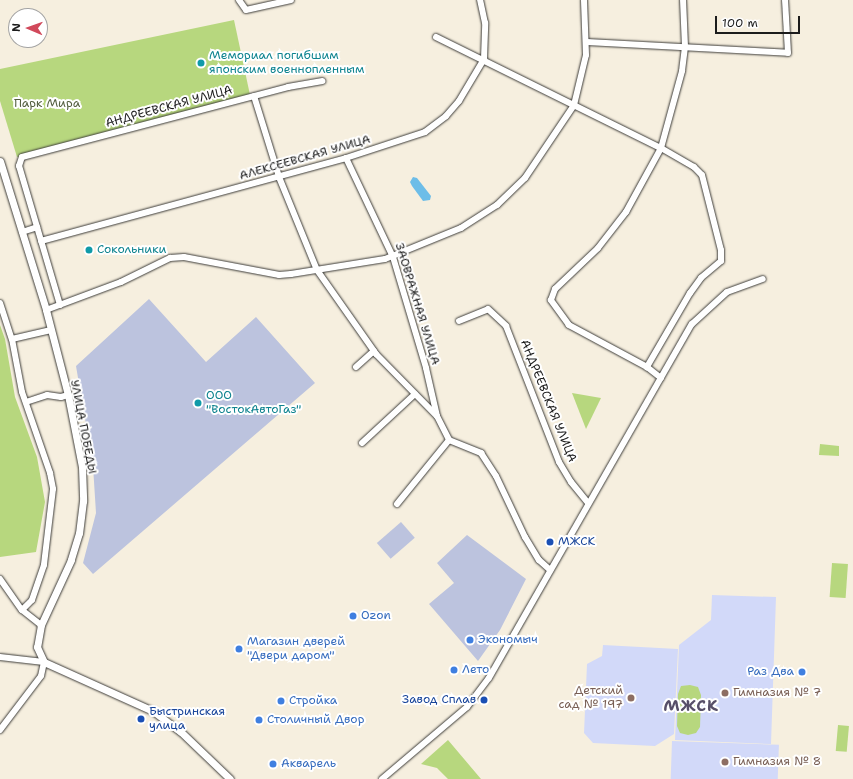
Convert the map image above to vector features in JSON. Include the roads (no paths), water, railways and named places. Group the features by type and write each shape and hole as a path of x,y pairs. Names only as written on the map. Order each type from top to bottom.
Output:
{"street":[{"path":"239,0 246,10 291,0"},
{"name":"АЛЕКСЕЕВСКАЯ УЛИЦА","path":"41,242 346,158 416,136 436,126 459,101 484,59 485,23 480,0"},
{"path":"46,310 121,282 174,257 191,258 279,275 317,270 393,256 454,231 497,205 526,178 574,105 580,87 587,42 584,0"},
{"path":"661,378 647,367 569,325 551,300 560,284 598,248 626,212 661,148 675,101 685,47 683,0"},
{"path":"587,42 788,53 785,0"},
{"path":"436,36 661,148 694,168 702,175 722,259 720,264 702,278 690,293 647,367"},
{"name":"АНДРЕЕВСКАЯ УЛИЦА","path":"37,227 19,166 22,157 254,96 322,81"},
{"path":"254,96 279,177 317,270 373,349 437,416 449,440 481,453 496,476 525,537 539,560 550,570"},
{"name":"ЗАОВРАЖНАЯ УЛИЦА","path":"346,158 393,256 426,368 437,416"},
{"name":"УЛИЦА ПОБЕДЫ","path":"0,162 46,310 68,395 82,467 83,501 79,533 71,560 41,625 37,647 44,662"},
{"path":"22,232 37,227 60,305"},
{"path":"382,779 467,707 497,665 686,333 703,312 727,292 764,279"},
{"path":"0,303 12,340 26,402 50,473 53,502 44,565 32,600 22,610"},
{"name":"АНДРЕЕВСКАЯ УЛИЦА","path":"459,321 488,308 506,326 560,462 571,482 588,503"},
{"path":"12,340 51,330"},
{"path":"356,367 373,349"},
{"path":"362,443 415,394"},
{"path":"26,402 47,395 61,397 68,395"},
{"path":"397,504 449,440"},
{"path":"0,580 22,610 41,625"},
{"path":"0,657 44,662 153,711 180,731 230,779"},
{"path":"0,730 38,681 44,662"}],"water":[{"path":"413,177 417,178 431,196 430,200 423,201 410,182"}],"place":[{"name":"Мемориал погибшим японским военнопленным","path":"201,63"},
{"name":"Сокольники","path":"89,250"},
{"name":"ООО \"ВостокАвтоГаз\"","path":"198,403"},
{"name":"МЖСК","path":"550,542"},
{"name":"Ozon","path":"353,616"},
{"name":"Экономыч","path":"470,640"},
{"name":"Магазин дверей \"Двери даром\"","path":"239,649"},
{"name":"Лето","path":"454,670"},
{"name":"Раз Два","path":"802,672"},
{"name":"Гимназия № 7","path":"725,693"},
{"name":"Детский сад № 197","path":"631,698"},
{"name":"Завод Сплав","path":"484,700"},
{"name":"Стройка","path":"281,701"},
{"name":"Быстринская улица","path":"141,719"},
{"name":"Столичный Двор","path":"259,720"},
{"name":"Гимназия № 8","path":"725,762"},
{"name":"Акварель","path":"273,764"}],"district":[{"name":"МЖСК","path":"691,706"}],"park label":[{"name":"Парк Мира","path":"47,104"}]}
